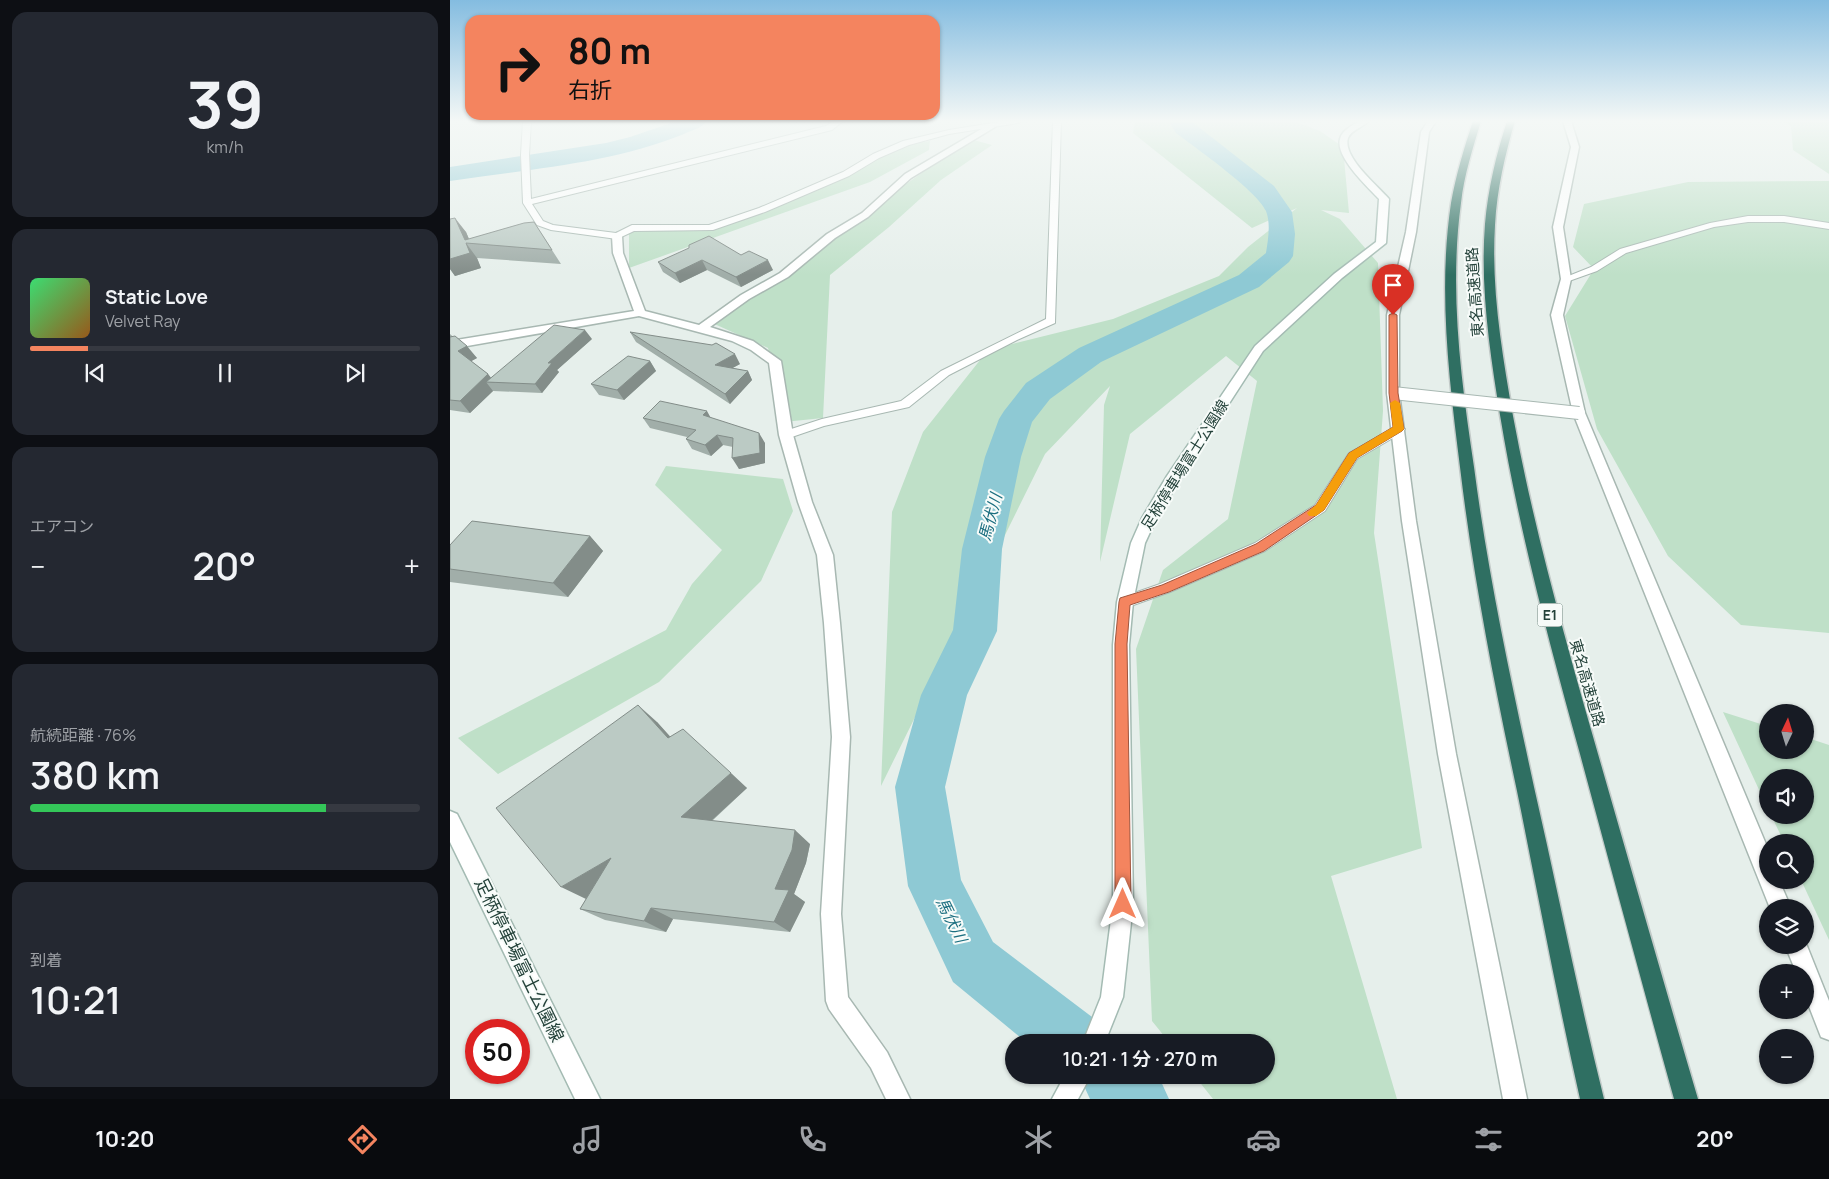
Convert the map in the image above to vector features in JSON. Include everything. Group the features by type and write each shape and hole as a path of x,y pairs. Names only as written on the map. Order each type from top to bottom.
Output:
{"highway":[{"name":"東名高速道路","path":"1462,172 1451,233 1449,286 1453,359 1470,498 1502,680 1592,1099"},
{"name":"東名高速道路","path":"1496,172 1492,192 1488,234 1489,289 1500,379 1515,467 1552,625 1686,1099"}],"street":[{"path":"702,328 745,297 784,275 831,236 865,215 914,172"},
{"name":"足柄停車場富士公園線","path":"1097,1034 1112,997 1123,904 1121,644 1125,602 1138,543 1149,518 1243,371 1259,350 1338,276 1381,243 1384,199 1361,172"},
{"path":"1419,172 1410,232 1393,315 1394,393 1409,521 1447,754 1514,1099"},
{"path":"1570,172 1558,227 1566,280 1557,315 1579,413 1759,854"},
{"path":"617,236 618,253 640,313"},
{"path":"450,345 640,313 655,319 702,328 748,344 774,361 786,435 805,502 825,555 832,623 841,738 831,914 837,1001 879,1060 898,1099"},
{"path":"1394,393 1579,413"},
{"name":"足柄停車場富士公園線","path":"450,821 588,1099"},
{"path":"1800,954 1829,1029"},
{"path":"1064,1099 1073,1084"}],"lane":[{"path":"526,172 527,203 540,223 552,227 617,236 632,228 710,228 762,210 849,172"},
{"path":"527,203 651,172"},
{"path":"786,435 822,424 905,404 945,373 1051,321 1055,172"},
{"path":"1566,280 1594,269 1623,251 1713,225 1748,219 1784,219 1829,226"},
{"path":"1125,602 1165,588 1260,548 1320,508 1353,456 1399,429"}],"green space":[{"path":"848,172 888,172 870,182 629,268 629,231 704,228 793,200"},
{"path":"923,172 952,172 830,275 823,418 784,422 768,348 710,322"},
{"path":"1182,172 1345,172 1349,213 1321,210 1340,219 1378,263 1383,411 1374,533 1422,848 1331,876 1397,1099 1213,1099 1201,1084 1275,1084 1275,1034 1163,1034 1152,1021 1136,649 1163,570 1228,519 1257,381 1226,356 1130,434 1100,562 1104,405 1110,386 1045,454 881,786 892,512 923,432 988,350 1113,319 1219,276 1248,247 1297,208 1252,228"},
{"path":"1829,181 1829,633 1741,625 1668,556 1597,429 1565,316 1594,269 1573,247 1584,204 1688,182"},
{"path":"666,466 783,479 793,511 761,581 659,682 498,774 458,738 666,630 692,584 722,550 655,485"},
{"path":"1723,712 1759,723 1759,759 1814,759 1814,740 1829,745 1829,940 1814,908 1814,899 1810,899 1805,889 1814,889 1814,834 1780,834 1775,824 1814,824 1814,769 1759,769 1759,790"}],"building":[{"path":"455,218 465,240 524,223 534,222 552,250 466,243 470,253 450,259 450,219"},
{"path":"709,236 741,255 749,251 768,260 736,277 702,260 675,273 658,262 689,248 689,245"},
{"path":"554,325 585,330 548,363 552,363 535,384 486,382"},
{"path":"630,332 712,345 716,343 735,354 715,365 748,371 725,394"},
{"path":"455,336 467,346 458,351 488,374 460,401 450,400 450,337"},
{"path":"628,356 650,361 617,390 591,384"},
{"path":"660,401 707,411 703,415 759,433 760,453 732,458 733,438 717,435 705,445 686,439 696,430 643,418"},
{"path":"472,521 590,536 553,583 450,569 450,545"},
{"path":"638,705 668,738 683,729 731,773 681,817 795,830 792,850 775,889 789,890 774,922 651,908 644,921 580,909 611,858 561,887 496,808"}],"waterway":[{"path":"450,174 462,172"},
{"name":"馬伏川","path":"1064,1034 973,962 935,886 920,787 944,695 975,631 982,549 1003,457 1016,419 1038,391 1090,355 1249,281 1279,256 1282,234 1279,212 1265,191 1241,172"},
{"name":"馬伏川","path":"1120,1084 1137,1099"}],"slow traffic":[{"path":"1312,513 1320,508 1353,456 1399,429 1395,403"}],"route":[{"path":"1123,904 1121,644 1125,602 1165,588 1260,548 1320,508 1353,456 1399,429 1394,393 1393,315"}]}
